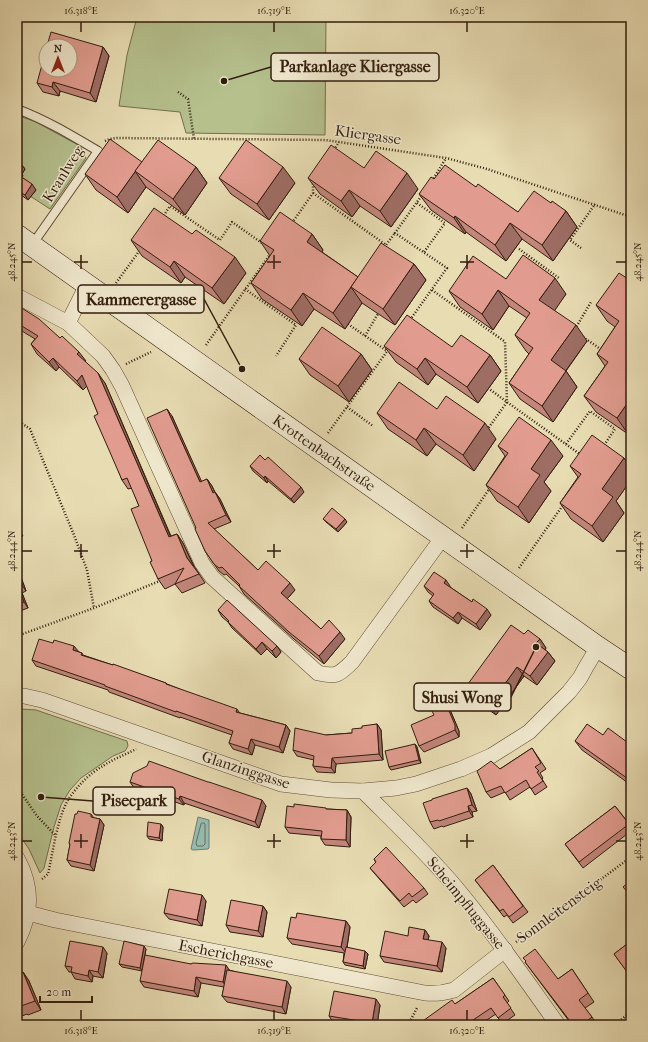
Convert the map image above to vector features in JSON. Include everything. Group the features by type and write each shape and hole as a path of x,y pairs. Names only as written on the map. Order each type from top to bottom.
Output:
{"main road":[{"name":"Krottenbachstraße","path":"24,240 194,362 631,669"}],"street":[{"path":"68,323 87,285"},
{"path":"17,296 68,323 103,356 122,386 202,563 212,577 318,673 330,676 340,673 352,662 448,540"},
{"name":"Glanzinggasse","path":"17,696 42,700 281,784 331,790 363,791 396,788 416,784 461,769 491,756 509,746 529,732 564,696 580,678 598,647"},
{"name":"Scheimpfluggasse","path":"363,791 458,889 505,950 558,1025"},
{"path":"17,858 26,877 29,892 28,913 24,928 17,942"},
{"name":"Escherichgasse","path":"28,913 55,920 425,993"},
{"name":"Sonnleitensteig","path":"425,993 436,994 454,990 505,950"}],"lane":[{"name":"Kranlweg","path":"17,110 38,117 58,127 98,151 24,240"}],"path":[{"path":"178,92 188,99 194,139"},
{"name":"Kliergasse","path":"98,151 106,141 117,138 325,140 446,158 487,169 631,216"},
{"path":"330,154 339,142"},
{"path":"430,184 446,158"},
{"path":"290,225 313,193 313,178"},
{"path":"313,193 386,245 426,190"},
{"path":"417,203 445,223 424,252"},
{"path":"580,248 570,240 595,204"},
{"path":"161,218 170,206 220,240 232,222 266,247"},
{"path":"395,233 447,268 409,320"},
{"path":"106,298 143,244"},
{"path":"519,249 559,278"},
{"path":"194,362 272,251"},
{"path":"245,289 296,325 276,356"},
{"path":"432,290 505,342 507,402 486,432"},
{"path":"574,330 591,302"},
{"path":"364,336 379,312"},
{"path":"348,324 387,351"},
{"path":"580,335 606,353"},
{"path":"113,370 169,343"},
{"path":"317,448 392,345"},
{"path":"488,388 582,455"},
{"path":"347,407 373,426"},
{"path":"566,444 590,411 615,429 600,451"},
{"path":"522,421 526,416"},
{"path":"17,420 30,429 74,535 86,570 94,608"},
{"path":"448,540 493,483"},
{"path":"508,583 565,502"},
{"path":"17,636 94,608 166,578"},
{"path":"29,892 48,874 63,812 68,799 78,787 89,775 102,766 138,749 162,741"},
{"path":"17,787 38,816 56,836"},
{"name":"Sonnleitensteig","path":"505,950 631,857"},
{"path":"614,1025 631,1012"},
{"path":"100,1024 107,1025"}],"green space":[{"path":"137,17 326,17 325,135 186,133 180,112 119,106 127,55"},
{"path":"17,115 36,122 80,146 86,158 50,209 27,194 22,194 19,199 17,198"},
{"path":"17,710 36,710 127,741 128,746 125,751 113,756 81,778 70,790 61,805 44,868 40,873 29,849 17,832"}],"water":[{"path":"198,817 209,820 208,849 191,849"}],"building":[{"path":"51,32 72,38 49,38"},
{"path":"78,40 103,47 90,93 53,82 52,87 37,83 38,78 78,78"},
{"path":"110,139 142,162 117,197 85,174"},
{"path":"158,140 196,167 173,199 135,171"},
{"path":"246,140 283,167 257,204 219,178"},
{"path":"331,145 364,168 376,151 407,173 380,211 349,190 341,201 308,178"},
{"path":"17,161 21,164 17,169"},
{"path":"445,165 476,187 478,184 518,212 534,191 566,211 542,245 510,223 495,245 455,216 454,218 419,194 431,177 434,179"},
{"path":"17,174 32,184 25,195 17,190"},
{"path":"154,208 192,234 196,230 235,257 212,288 174,261 170,267 131,240"},
{"path":"280,212 312,234 307,242 358,277 333,313 303,293 291,310 251,283 274,250 260,241"},
{"path":"381,243 414,264 383,309 351,287"},
{"path":"523,255 555,278 539,300 576,325 551,360 566,371 542,406 509,383 533,348 515,335 530,313 498,290 482,314 449,291 473,256 506,279"},
{"path":"619,273 631,281 631,398 617,418 584,396 608,362 597,354 619,321 596,305"},
{"path":"17,305 39,319 60,338 62,336 79,352 77,354 98,373 169,537 177,534 187,558 199,574 175,584 184,568 158,579 150,562 152,561 131,509 139,506 127,478 122,480 94,416 98,414 82,375 77,381 53,358 49,362 31,344 38,336 17,323"},
{"path":"407,315 452,347 461,335 490,355 467,387 425,358 417,369 384,346"},
{"path":"322,327 361,354 338,386 299,359"},
{"path":"399,382 437,409 446,396 485,423 463,455 424,428 416,440 377,413"},
{"path":"167,409 200,482 207,479 213,493 215,492 226,515 208,523 258,570 266,561 290,583 281,593 321,629 329,620 340,632 319,656 289,632 239,586 240,585 222,567 219,568 214,564 205,551 147,418"},
{"path":"519,417 551,440 531,469 540,475 518,507 486,485 508,453 498,446"},
{"path":"592,435 624,458 602,489 613,497 592,526 560,503 581,474 570,466"},
{"path":"260,455 265,460 268,457 301,487 291,499 265,476 264,478 250,466"},
{"path":"332,508 345,519 336,529 323,519"},
{"path":"17,572 22,585 18,587 24,602 17,605"},
{"path":"434,572 446,580 444,583 472,602 473,599 487,609 476,624 458,612 453,618 429,601 434,594 424,586"},
{"path":"631,584 631,593 628,592"},
{"path":"227,600 277,646 272,651 262,642 256,649 228,622 229,621 218,610"},
{"path":"511,625 524,634 528,630 540,639 536,643 548,652 530,676 517,667 489,706 465,688"},
{"path":"39,639 53,643 54,640 74,646 73,650 82,653 81,655 113,664 237,709 236,712 286,725 279,747 251,739 248,749 229,743 233,731 32,660"},
{"path":"444,699 455,725 455,730 419,746 411,725 434,715 429,705"},
{"path":"377,724 379,754 332,758 331,768 313,766 314,756 293,750 295,728 326,735 352,733 352,729"},
{"path":"587,724 603,735 608,728 631,745 631,781 575,741"},
{"path":"415,744 419,760 389,767 385,751"},
{"path":"532,748 541,763 535,767 539,771 537,772 543,781 531,789 526,780 505,793 501,786 486,792 477,771 491,761 500,769"},
{"path":"149,761 262,800 255,822 180,796 179,799 130,782 133,773 147,766"},
{"path":"467,788 472,805 468,806 469,811 439,821 430,822 423,803"},
{"path":"294,804 326,809 347,810 346,840 321,839 322,831 285,827 287,806 294,807"},
{"path":"615,806 629,824 579,862 565,844"},
{"path":"78,811 91,814 91,817 100,819 90,865 67,860 75,814 77,814"},
{"path":"148,822 161,824 159,838 147,836"},
{"path":"386,847 424,888 412,897 409,893 400,901 370,868 376,862 374,859"},
{"path":"493,865 523,906 509,917 503,909 500,911 475,880"},
{"path":"631,880 631,896 623,887"},
{"path":"169,889 202,895 197,920 164,913"},
{"path":"231,900 263,906 258,931 226,925"},
{"path":"297,913 346,921 341,947 287,938 291,917 296,918"},
{"path":"409,927 425,930 423,939 442,942 437,966 380,956 385,931 408,936"},
{"path":"70,941 103,947 98,972 89,970 88,976 71,972 72,967 65,966"},
{"path":"124,941 144,946 140,968 119,964"},
{"path":"631,941 631,969 627,972 614,954"},
{"path":"346,947 365,951 363,966 343,962"},
{"path":"535,949 558,979 572,969 588,993 579,1000 592,1017 582,1025 573,1025 525,962 526,961 523,958"},
{"path":"145,955 191,964 226,965 223,982 196,977 194,991 140,981"},
{"path":"227,970 287,981 282,1007 222,996"},
{"path":"23,972 35,1001 17,1006 17,974"},
{"path":"493,978 505,995 503,997 511,1008 498,1018 491,1008 467,1024 468,1025 422,1025 420,1023 452,1000 455,1004"},
{"path":"334,991 376,999 372,1023 329,1016"}],"place":[{"name":"Parkanlage Kliergasse","path":"224,81"},
{"name":"Kammerergasse","path":"242,369"},
{"name":"Shusi Wong","path":"536,647"},
{"name":"Pisecpark","path":"41,797"}]}
